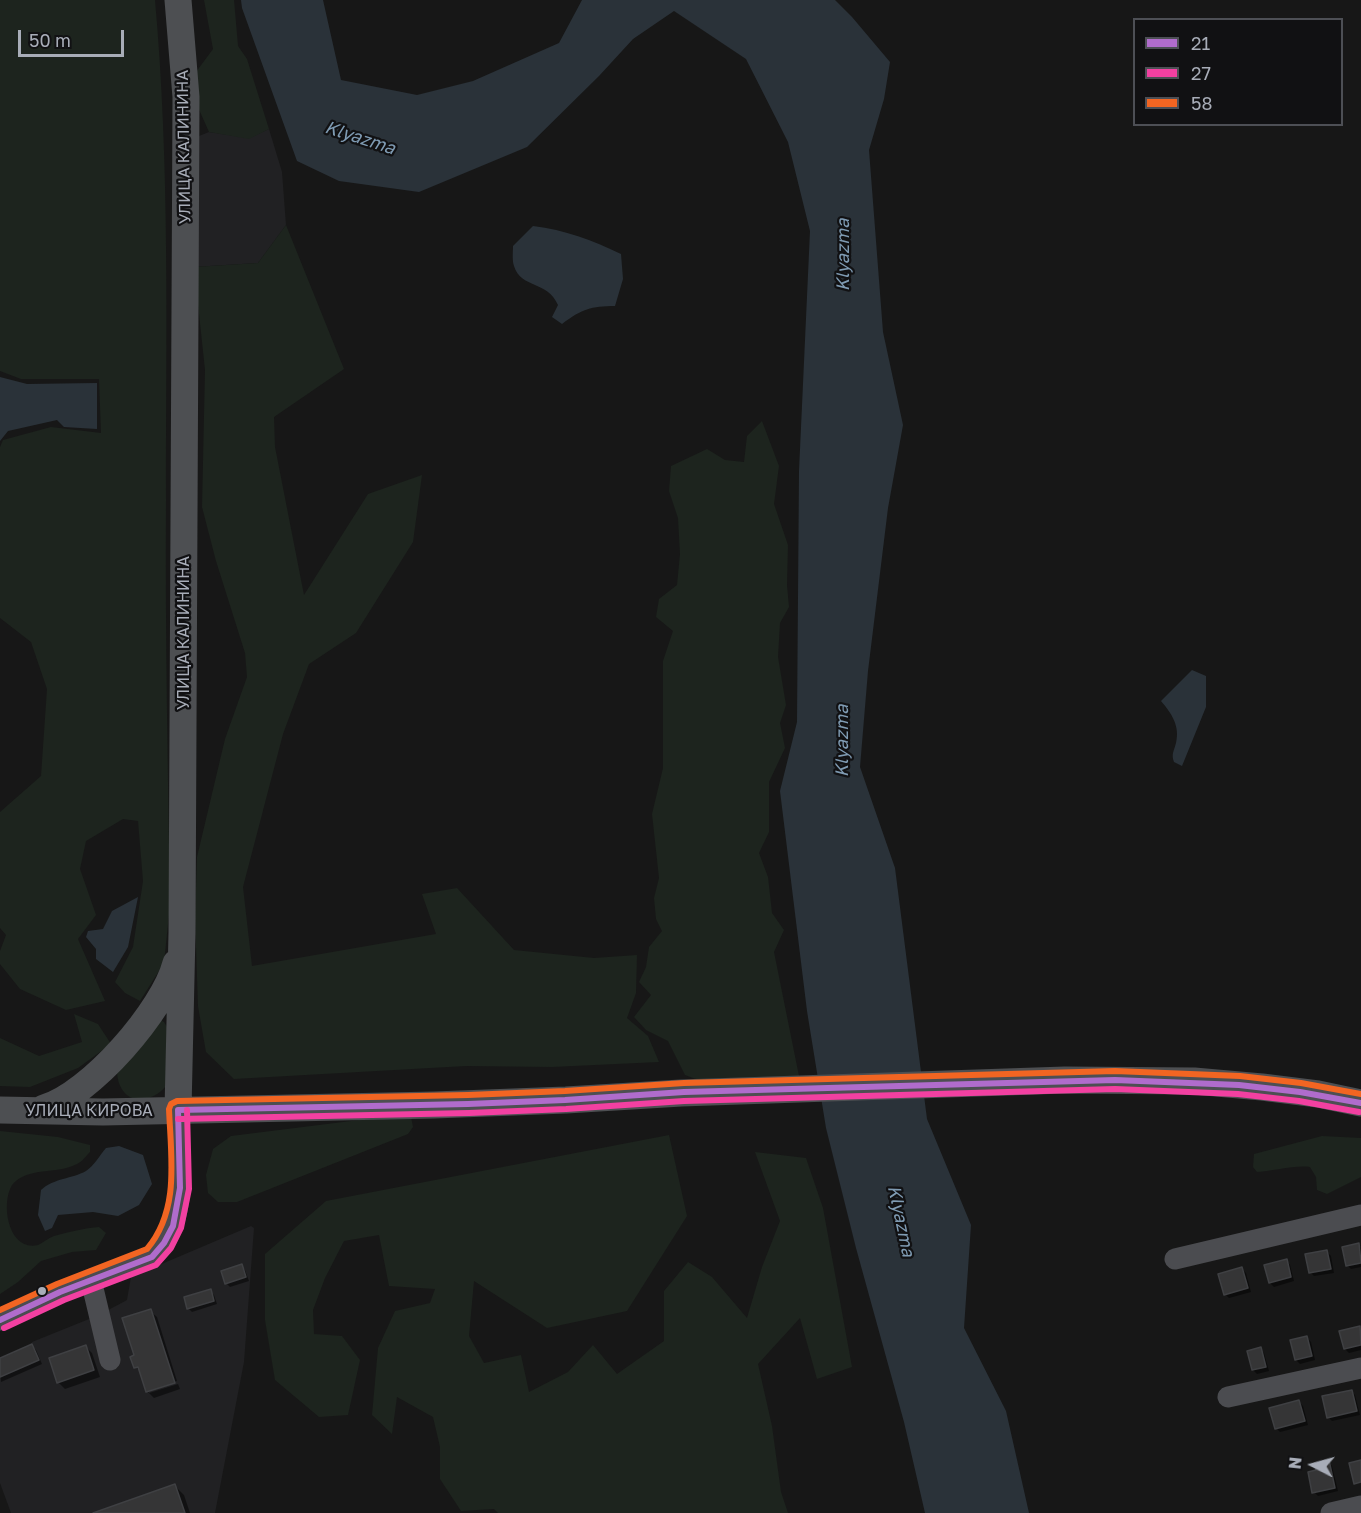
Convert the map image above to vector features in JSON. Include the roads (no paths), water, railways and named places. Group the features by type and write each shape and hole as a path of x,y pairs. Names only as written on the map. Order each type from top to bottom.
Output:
{"main road":[{"name":"УЛИЦА КАЛИНИНА","path":"178,0 186,97 182,933 178,1110"},
{"path":"11,1111 35,1110 58,1103 83,1086 110,1060 161,999 175,967 182,933"},
{"name":"УЛИЦА КИРОВА","path":"11,1111 434,1105 681,1093 1065,1080 1194,1081 1318,1094 1361,1103"}],"street":[{"name":"УЛИЦА КАЛИНИНА","path":"91,1280 152,1257 164,1247 176,1214 180,1186 178,1110"},
{"path":"1175,1259 1361,1215"},
{"path":"0,1320 91,1280 110,1360"},
{"path":"1228,1397 1361,1368"},
{"path":"1331,1513 1361,1506"}],"water":[{"name":"Klyazma","path":"241,0 323,0 341,80 417,95 473,81 559,43 582,0 835,0 890,62 884,99 869,150 883,332 903,425 888,508 868,671 860,767 895,868 927,1119 971,1225 964,1328 1006,1411 1029,1513 925,1513 904,1422 826,1128 807,1011 780,791 797,722 799,471 810,231 788,142 746,59 674,11 633,39 527,147 419,192 339,181 297,161"},
{"path":"533,226 578,236 621,254 623,279 615,306 587,309 562,324 552,317 558,305 553,297 522,278 513,264 513,246"},
{"path":"0,377 27,384 97,383 97,429 64,427 57,420 8,431 0,441"},
{"path":"1192,670 1206,676 1206,707 1182,766 1174,762 1173,757 1177,737 1176,726 1161,701"},
{"path":"138,897 128,947 113,972 96,959 96,949 86,937 88,931 103,929 112,911"},
{"path":"119,1146 143,1155 152,1184 139,1205 118,1216 93,1212 58,1215 52,1228 45,1231 38,1215 41,1190 52,1183 86,1171 106,1148"}]}
